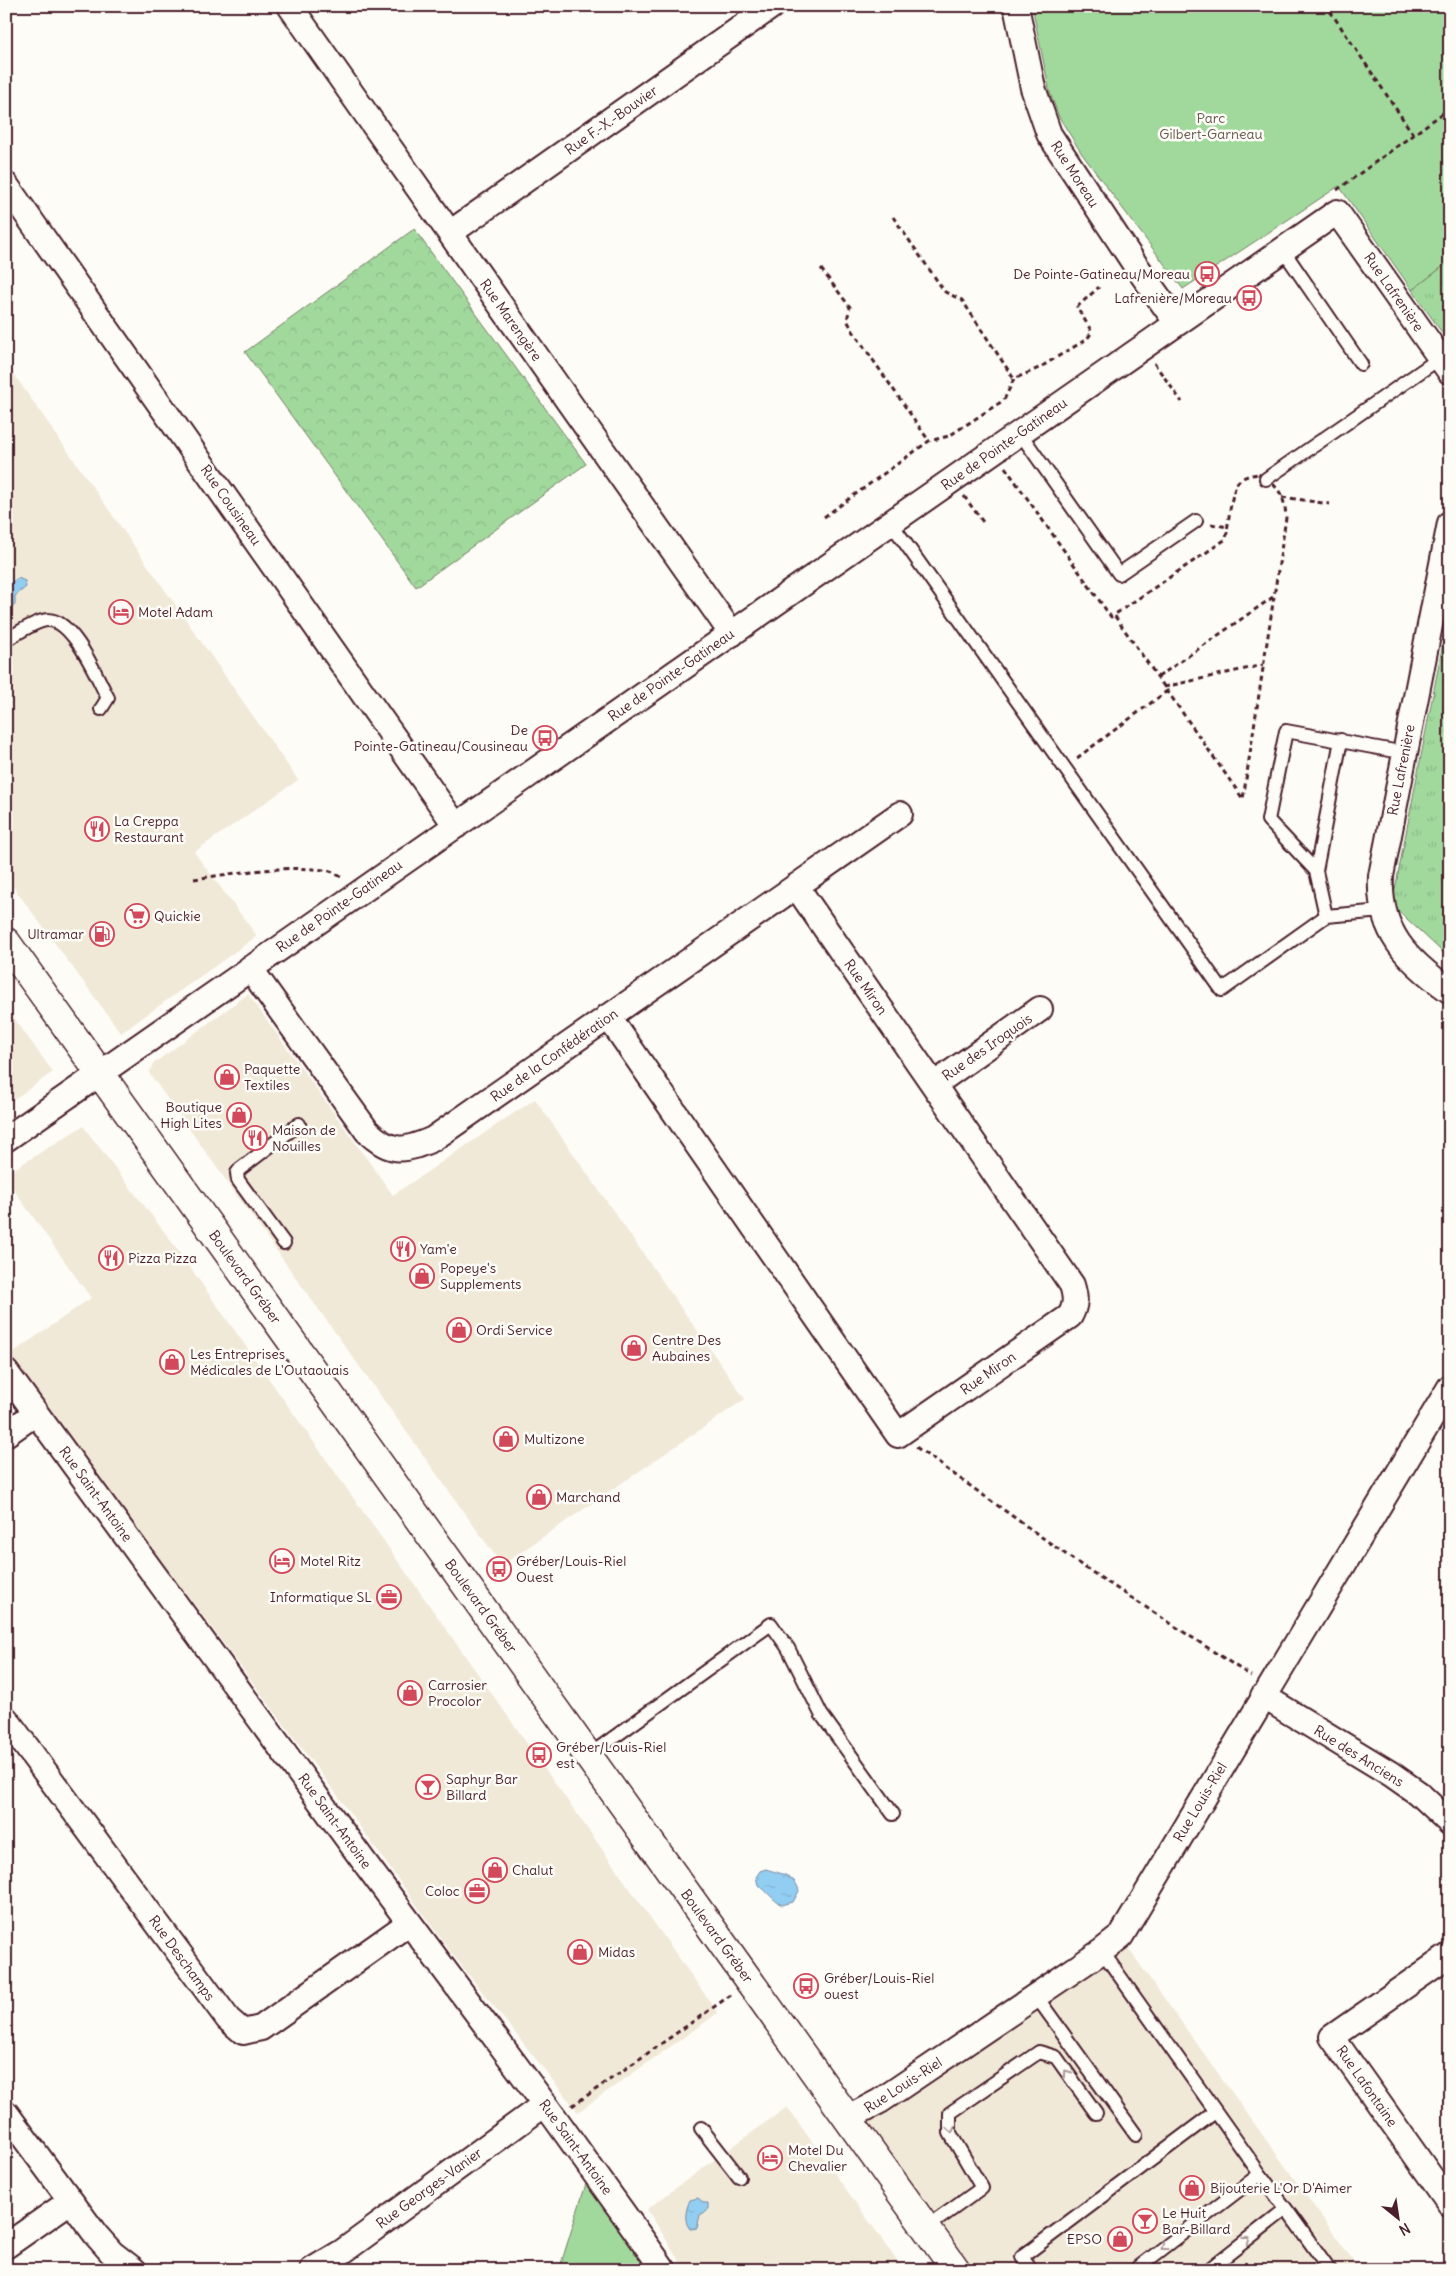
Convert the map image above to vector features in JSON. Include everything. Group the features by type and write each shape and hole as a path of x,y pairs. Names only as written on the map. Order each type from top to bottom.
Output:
{"main road":[{"name":"Boulevard Gréber","path":"6,942 956,2270"}],"street":[{"name":"Rue Marengère","path":"290,6 732,634"},
{"name":"Rue F.-X.-Bouvier","path":"450,233 772,6"},
{"name":"Rue Moreau","path":"1016,6 1033,88 1049,134 1134,263 1177,323"},
{"name":"Rue Cousineau","path":"6,185 456,826"},
{"name":"Rue de Pointe-Gatineau","path":"6,1139 1283,250 1336,202"},
{"name":"Rue Lafrenière","path":"1336,202 1445,365"},
{"name":"Rue Lafrenière","path":"1450,523 1380,876 1382,911 1388,927 1405,953 1431,978 1450,992"},
{"name":"Rue de la Confédération","path":"250,968 368,1131 380,1143 396,1149 413,1148 434,1139 900,814"},
{"name":"Rue Miron","path":"796,886 935,1084 1072,1285 1076,1297 1076,1306 1070,1316 898,1435"},
{"name":"Rue des Iroquois","path":"935,1084 1040,1009"},
{"path":"608,1016 898,1435"},
{"name":"Rue Saint-Antoine","path":"6,1372 409,1923 550,2111 664,2270"},
{"name":"Rue Louis-Riel","path":"848,2118 880,2102 1102,1951 1121,1936 1450,1387"},
{"path":"6,1434 36,1412"},
{"name":"Rue des Anciens","path":"1266,1692 1418,1793 1450,1824"},
{"name":"Rue Deschamps","path":"6,1719 228,2019 243,2032 261,2028 409,1923"},
{"name":"Rue Lafontaine","path":"1450,1955 1332,2037 1450,2204"},
{"name":"Rue Georges-Vanier","path":"312,2270 342,2252 550,2111"},
{"path":"6,2113 69,2202 96,2236 134,2270"},
{"path":"6,2246 69,2202"}],"lane":[{"path":"1283,250 1361,364"},
{"path":"1266,478 1445,365"},
{"path":"1020,433 1119,574 1196,521"},
{"path":"890,523 1222,990 1326,916 1382,911"},
{"path":"6,640 22,630 48,619 62,623 82,649 108,698 101,708"},
{"path":"1316,871 1268,820 1286,731 1405,753"},
{"path":"1326,916 1316,871 1341,740"},
{"path":"284,1243 238,1180 237,1173 299,1124"},
{"path":"588,1756 771,1624 788,1648 821,1714 893,1814"},
{"path":"1102,1951 1215,2112 1330,2270"},
{"path":"1036,1996 1136,2135"},
{"path":"926,2228 982,2188 950,2133 950,2112 1024,2060 1039,2052 1056,2057 1096,2113"},
{"path":"1031,2270 1022,2257 1215,2112"},
{"path":"701,2128 739,2177"},
{"path":"1135,2270 1260,2174"},
{"path":"1208,2270 1286,2209"}],"path":[{"path":"1330,11 1413,134"},
{"path":"1336,202 1413,134 1450,108"},
{"path":"893,217 945,292 962,300 1014,380"},
{"path":"821,269 850,307 847,320 853,331 929,441"},
{"path":"824,517 929,441 949,436 1004,400 1014,380 1039,368 1087,338 1092,332 1077,307 1099,287"},
{"path":"1154,363 1182,402"},
{"path":"1005,466 1111,617 1226,539 1238,481 1258,474 1275,485 1285,502 1286,518 1243,799 1157,677"},
{"path":"964,495 982,522"},
{"path":"1282,496 1330,504"},
{"path":"1157,677 1273,596"},
{"path":"1114,615 1168,692"},
{"path":"1164,687 1263,665"},
{"path":"1064,768 1168,692"},
{"path":"194,879 238,873 299,869 332,871 346,880"},
{"path":"898,1435 1075,1561 1266,1692"},
{"path":"550,2111 750,1982"}],"shaded area":[{"path":"6,363 298,780 194,852 257,936 121,1033 6,877"},
{"path":"248,994 393,1195 535,1099 745,1399 502,1565 149,1073 153,1064"},
{"path":"6,1007 53,1072 6,1105"},
{"path":"83,1126 172,1242 718,2013 578,2112 449,1950 340,1799 8,1356 91,1298 6,1179 6,1174"},
{"path":"1121,1936 1360,2270 956,2270 848,2118"},
{"name":"Motel Du Chevalier","path":"787,2107 904,2270 685,2270 647,2209"}],"green space":[{"name":"Parc Gilbert-Garneau","path":"1032,6 1450,6 1450,261 1412,290 1339,186 1183,289 1082,154 1059,117 1050,93"},
{"path":"414,229 586,464 416,587 245,352"},
{"path":"1450,261 1450,344 1412,290"},
{"path":"1450,607 1450,959 1392,905"},
{"path":"591,2168 664,2270 559,2270"}],"water":[{"path":"18,578 25,581 26,587 15,596 15,605 6,610 6,586"},
{"path":"766,1869 794,1881 799,1891 793,1902 782,1905 758,1885 756,1877 760,1871"},
{"path":"698,2198 704,2203 708,2203 708,2210 700,2215 697,2228 690,2229 686,2222 687,2207 690,2200"}],"place":[{"name":"De Pointe-Gatineau/Moreau","path":"1207,274"},
{"name":"Lafrenière/Moreau","path":"1249,298"},
{"name":"Motel Adam","path":"121,612"},
{"name":"De Pointe-Gatineau/Cousineau","path":"545,738"},
{"name":"La Creppa Restaurant","path":"97,829"},
{"name":"Quickie","path":"137,916"},
{"name":"Ultramar","path":"102,934"},
{"name":"Paquette Textiles","path":"227,1077"},
{"name":"Boutique High Lites","path":"239,1115"},
{"name":"Maison de Nouilles","path":"255,1138"},
{"name":"Yam'e","path":"403,1249"},
{"name":"Pizza Pizza","path":"111,1258"},
{"name":"Popeye's Supplements","path":"422,1276"},
{"name":"Ordi Service","path":"459,1330"},
{"name":"Centre Des Aubaines","path":"634,1348"},
{"name":"Les Entreprises Médicales de L'Outaouais","path":"172,1362"},
{"name":"Multizone","path":"506,1439"},
{"name":"Marchand","path":"539,1497"},
{"name":"Motel Ritz","path":"282,1561"},
{"name":"Gréber/Louis-Riel Ouest","path":"499,1569"},
{"name":"Informatique SL","path":"389,1597"},
{"name":"Carrosier Procolor","path":"410,1693"},
{"name":"Gréber/Louis-Riel est","path":"539,1755"},
{"name":"Saphyr Bar Billard","path":"428,1787"},
{"name":"Chalut","path":"495,1870"},
{"name":"Coloc","path":"477,1891"},
{"name":"Midas","path":"580,1952"},
{"name":"Gréber/Louis-Riel ouest","path":"806,1986"},
{"name":"Motel Du Chevalier","path":"770,2158"},
{"name":"Bijouterie L'Or D'Aimer","path":"1192,2188"},
{"name":"Le Huit Bar-Billard","path":"1145,2221"},
{"name":"EPSO","path":"1120,2239"}]}
